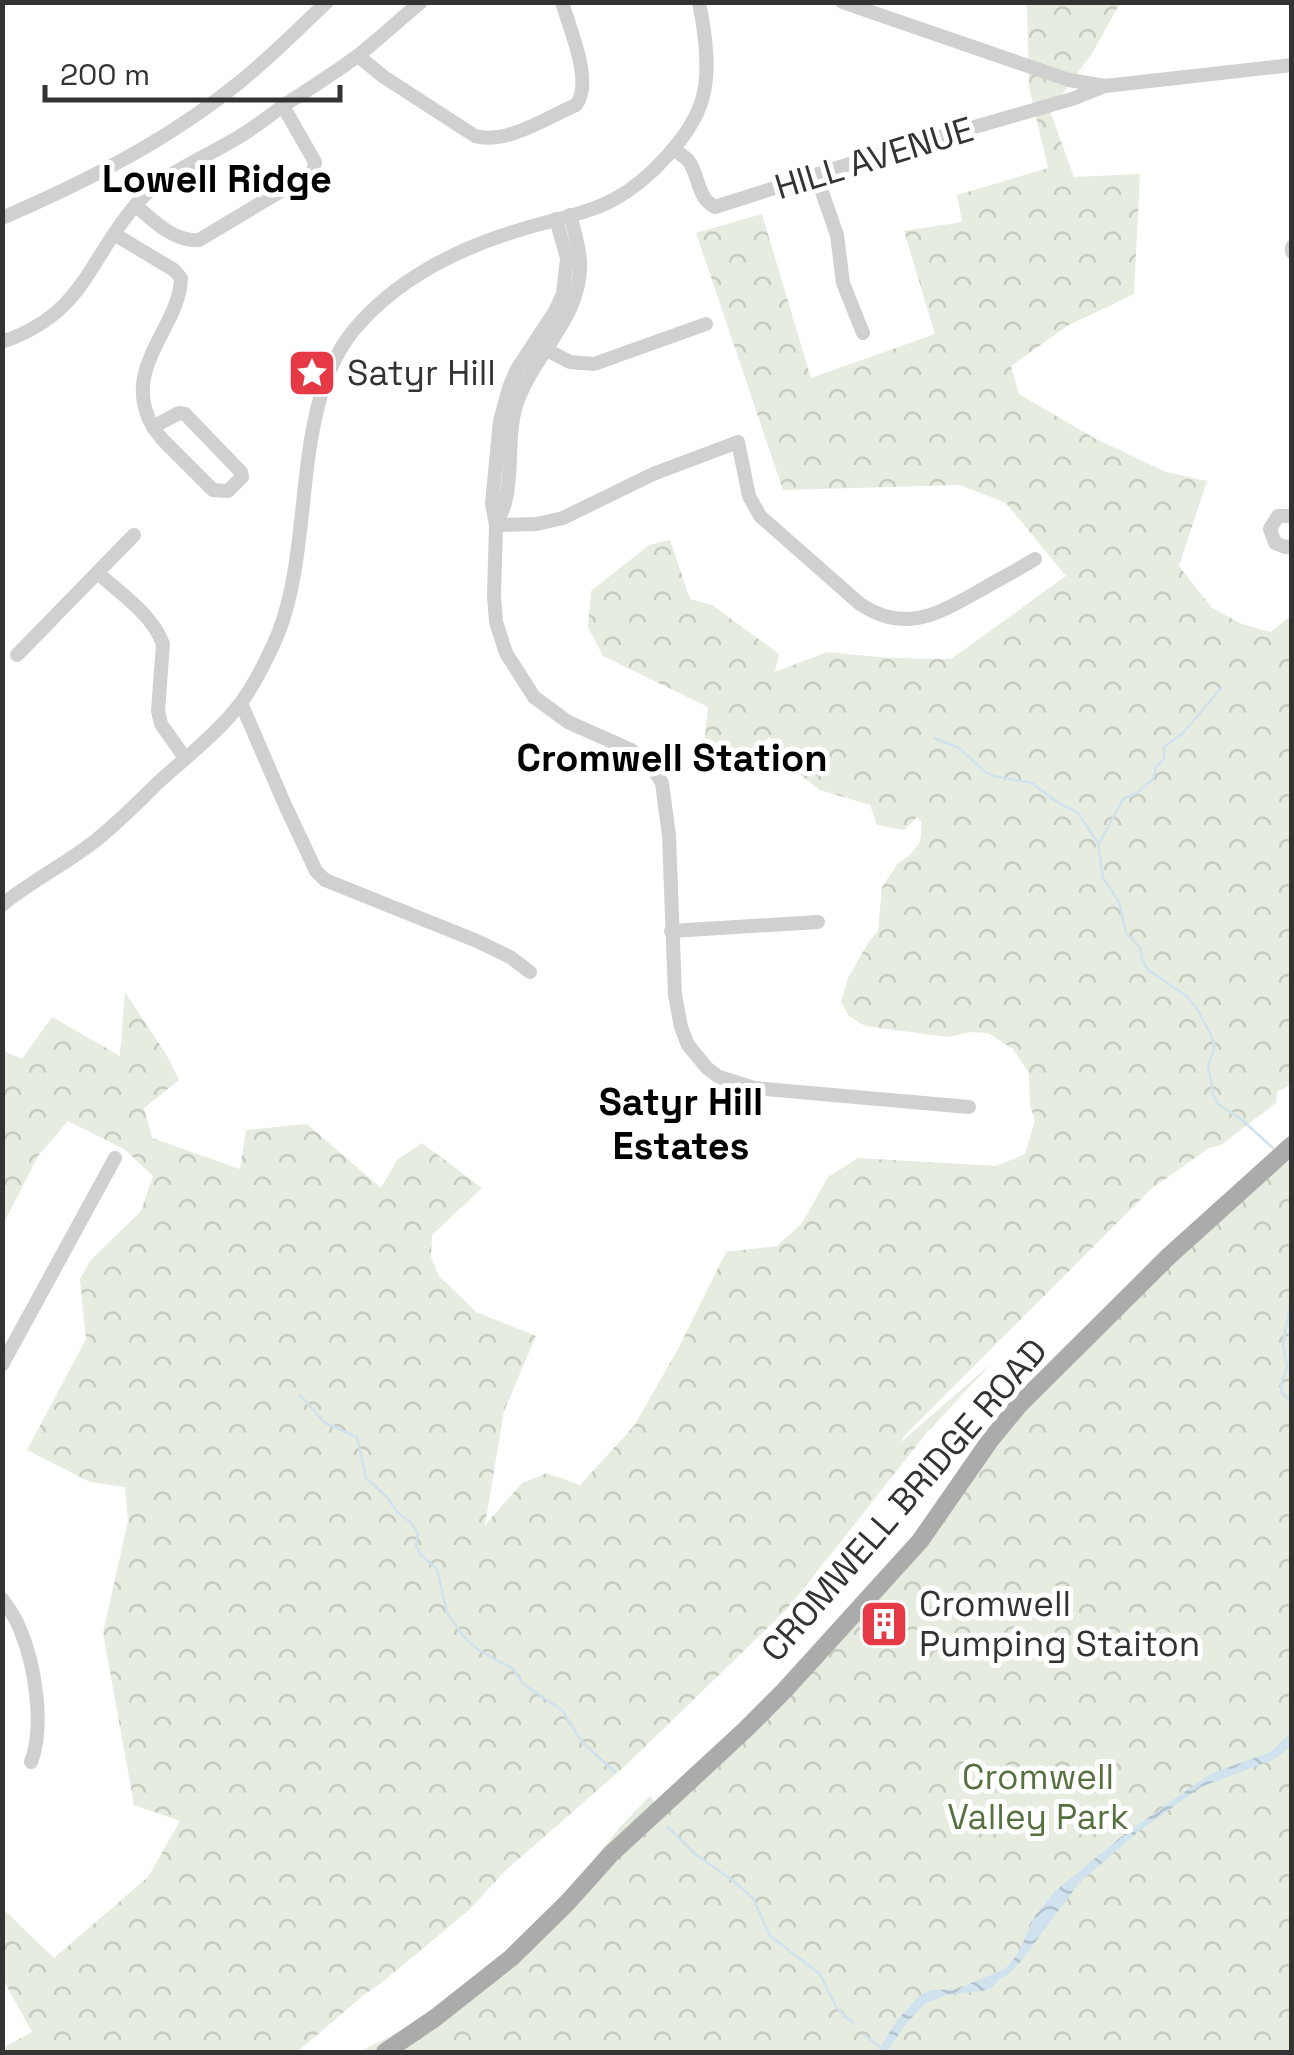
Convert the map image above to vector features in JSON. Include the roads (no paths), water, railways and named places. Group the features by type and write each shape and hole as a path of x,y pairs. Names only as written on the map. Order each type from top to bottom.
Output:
{"main road":[{"name":"CROMWELL BRIDGE ROAD","path":"385,2052 510,1958 611,1854 771,1704 920,1540 1020,1404 1169,1256 1292,1146"}],"street":[{"path":"2,218 104,171 184,124 237,85 327,2"},
{"path":"2,342 36,327 64,306 146,195 358,56 420,2"},
{"path":"358,56 475,136 504,137 576,105 581,98 580,69 562,2"},
{"path":"2,906 94,842 241,703 261,671 279,630 296,563 318,408 333,362 349,335 388,296 430,267 492,239 609,202 647,175 673,149 704,92 699,2"},
{"path":"842,2 1069,80 1104,86 1292,65"},
{"name":"HILL AVENUE","path":"673,149 689,161 703,198 714,207 1104,86"},
{"path":"136,206 178,238 199,240 313,172 314,159 282,106"},
{"path":"816,175 837,235 842,283 863,333"},
{"path":"563,217 566,280 540,346 517,369 500,421 492,503 496,525 494,596 496,622 506,652 534,698 568,722 630,750 653,768 662,783 675,995 688,1045 708,1068 719,1077 754,1088 968,1107"},
{"path":"114,234 181,278 180,290 145,375 145,411 152,427 213,490 228,491 242,477 231,460 184,414 172,415 152,427"},
{"path":"540,346 570,362 594,364 706,324"},
{"path":"496,525 538,524 562,518 653,474 738,442 749,496 760,516 875,614 906,620 930,616 1035,559"},
{"path":"1291,512 1274,520 1270,534 1280,546 1292,546"},
{"path":"17,655 134,535"},
{"path":"98,573 153,623 159,634 163,644 160,724 185,758"},
{"path":"241,703 285,805 324,880 477,941 530,972"},
{"path":"671,931 818,922"},
{"path":"2,1365 115,1158"},
{"path":"2,1600 19,1626 29,1658 38,1728 31,1762"}],"water":[{"path":"1291,1733 1291,1746 1275,1759 1201,1787 1138,1832 1079,1883 1022,1960 993,1987 947,1995 924,2004 887,2052 877,2052 898,2019 920,1995 932,1990 957,1989 1005,1969 1017,1955 1035,1916 1054,1892 1126,1833 1210,1774 1270,1752"}],"waterway":[{"path":"1100,842 1123,799 1153,779 1156,767 1164,759 1164,747 1182,734 1222,687"},
{"path":"934,738 959,748 984,771 1032,783 1078,813 1098,843 1103,878 1119,902 1126,933 1140,947 1142,960 1148,970 1185,995 1210,1033 1214,1043 1208,1065 1218,1104 1273,1148"},
{"path":"1292,1295 1283,1344 1287,1367 1281,1384 1282,1393 1292,1402"},
{"path":"300,1395 325,1423 357,1437 366,1478 418,1533 416,1546 437,1569 447,1613 463,1636 477,1649 513,1669 523,1684 562,1710 582,1742 615,1772"},
{"path":"668,1827 696,1855 753,1898 770,1936 820,1974 836,2007 854,2024"},
{"path":"864,2035 879,2046"}],"place":[{"name":"Satyr Hill","path":"312,373"},
{"name":"Cromwell Pumping Staiton","path":"884,1624"}],"district":[{"name":"Lowell Ridge","path":"217,179"},
{"name":"Cromwell Station","path":"672,758"},
{"name":"Satyr Hill Estates","path":"681,1124"}],"park label":[{"name":"Cromwell Valley Park","path":"1038,1797"}]}
